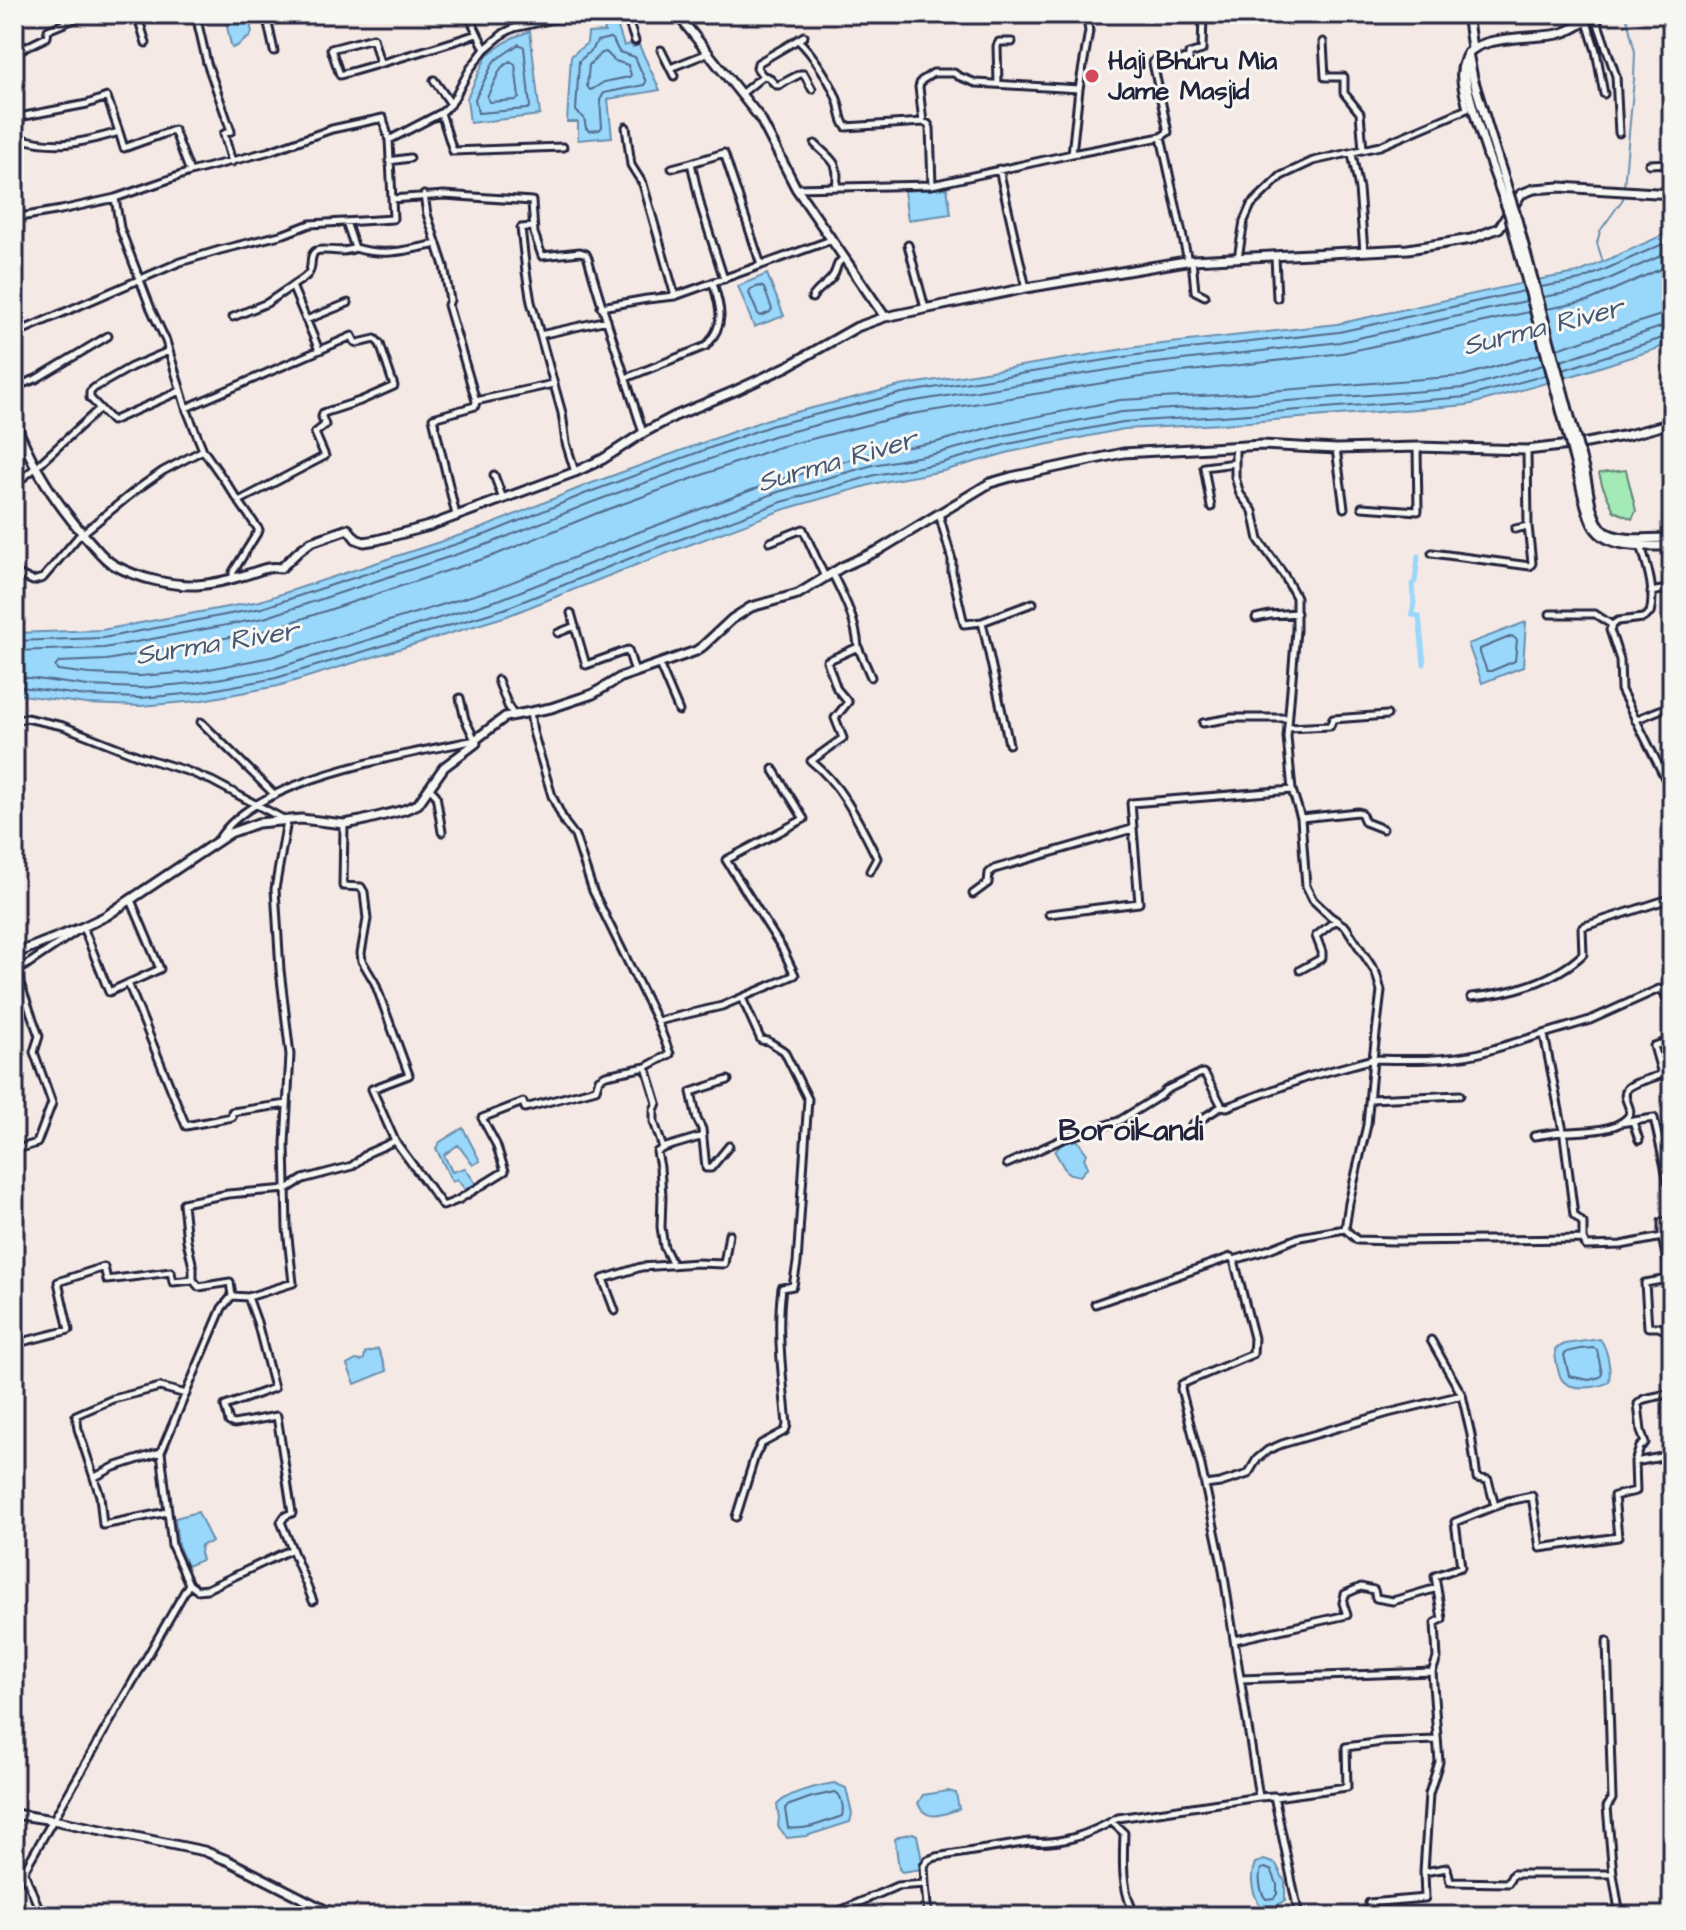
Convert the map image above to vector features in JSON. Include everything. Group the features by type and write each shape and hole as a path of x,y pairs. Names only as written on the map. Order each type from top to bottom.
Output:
{"street":[{"path":"14,53 47,37 48,30 77,18 78,14"},
{"path":"137,14 146,43"},
{"path":"266,14 274,51"},
{"path":"468,14 485,49"},
{"path":"389,140 441,113 451,104 470,69 485,49 504,33 576,14"},
{"path":"626,14 635,41"},
{"path":"677,14 760,118 796,188 885,317"},
{"path":"1072,154 1089,31 1086,14"},
{"path":"796,188 932,185 1161,137 1168,132 1153,63 1157,57 1163,62 1189,59 1189,54 1202,50 1203,15 1232,14"},
{"path":"1467,14 1472,105 1492,154 1581,474 1588,514 1597,533 1614,543 1672,538"},
{"path":"1238,258 1244,221 1251,205 1281,176 1313,161 1380,146 1467,109 1460,67 1468,54 1484,43 1559,34 1587,22 1596,14 1616,76 1619,133"},
{"path":"1587,22 1604,94"},
{"path":"198,24 207,63 231,131 224,134 232,162"},
{"path":"380,63 373,38 331,49 340,75 477,34"},
{"path":"812,89 804,74 776,85 763,76 757,68 758,63 801,38 838,100 842,122 846,127 928,124 932,185"},
{"path":"998,84 997,46 999,42 1012,42"},
{"path":"1323,42 1325,77 1344,77 1344,93 1360,113 1363,150"},
{"path":"661,50 674,76"},
{"path":"670,68 708,53"},
{"path":"923,122 919,87 928,75 947,72 976,83 1079,89"},
{"path":"741,94 763,76"},
{"path":"434,80 451,104"},
{"path":"14,118 87,104 107,97 124,148 174,130 190,172"},
{"path":"441,113 453,151 563,147"},
{"path":"14,218 115,198 332,129 383,118 389,140 393,219 310,224 180,262 14,334"},
{"path":"626,127 631,165 643,184 675,296"},
{"path":"14,137 39,144 58,144 88,141 119,132"},
{"path":"1161,137 1195,291 1205,296"},
{"path":"815,144 836,165 836,187"},
{"path":"672,168 724,153 761,265"},
{"path":"1352,153 1359,189 1364,252"},
{"path":"389,161 410,158"},
{"path":"691,163 701,207 724,279"},
{"path":"1649,164 1672,163"},
{"path":"999,169 1026,288"},
{"path":"14,419 35,468 60,506 111,563 150,579 193,585 214,584 268,567 281,568 311,542 348,529 356,539 364,542 377,540 429,526 575,472 675,416 788,366 857,327 885,317 1026,288 1190,261 1408,249 1471,239 1499,228 1521,194 1534,189 1560,187 1672,194"},
{"path":"424,195 446,277 448,305 476,401 475,406 433,418 456,515"},
{"path":"392,199 463,195 532,201 533,227 542,256 586,254 643,433"},
{"path":"115,198 120,228 169,351 180,391 203,450 259,532 246,549 233,572 233,578"},
{"path":"346,222 355,248"},
{"path":"533,227 521,228 526,272 575,472"},
{"path":"601,307 675,296 832,240"},
{"path":"233,317 267,303 310,273 311,257 315,251 341,252 355,248 374,253 392,253 437,244"},
{"path":"908,245 925,308"},
{"path":"812,298 833,276 837,263 845,257"},
{"path":"1275,257 1277,298"},
{"path":"626,378 706,346 713,338 721,316 713,283"},
{"path":"292,286 319,350"},
{"path":"306,320 348,303"},
{"path":"540,335 607,320"},
{"path":"14,387 36,379 108,336"},
{"path":"186,408 352,336 358,343 375,339 380,344 394,386 323,413 325,425 315,433 325,456 239,501"},
{"path":"169,351 131,367 94,388 90,398 110,420 116,420 180,391"},
{"path":"476,401 553,384"},
{"path":"14,485 99,409"},
{"path":"218,841 225,828 235,819 257,804 304,782 340,770 475,740 505,717 551,708 593,694 621,677 689,654 751,607 798,594 842,567 879,550 990,483 1123,453 1262,445 1336,449 1417,447 1527,450 1587,443 1672,423"},
{"path":"1362,507 1418,511 1417,447"},
{"path":"1235,448 1235,477 1240,494 1253,511 1259,540 1296,597 1288,718 1289,769 1301,818 1306,886 1313,900 1346,927 1376,973 1381,991 1367,1125 1345,1229"},
{"path":"1336,449 1344,508"},
{"path":"14,572 33,581 43,578 83,534 136,490 163,471 203,450"},
{"path":"1432,553 1530,566 1527,450"},
{"path":"1211,507 1204,467 1235,463"},
{"path":"494,475 503,499"},
{"path":"939,514 952,560 964,624 982,622 1033,603"},
{"path":"1515,529 1528,526"},
{"path":"770,542 803,529 847,601 857,632 858,647 871,677"},
{"path":"1641,541 1672,546"},
{"path":"1641,541 1651,592 1650,613 1643,618 1618,621 1610,630 1620,660 1621,690 1672,792"},
{"path":"1651,592 1672,588"},
{"path":"571,613 586,665 628,650 635,672"},
{"path":"1256,618 1297,613"},
{"path":"1550,614 1595,614 1612,625"},
{"path":"982,622 1009,744"},
{"path":"558,633 575,626"},
{"path":"858,647 827,661 837,689 848,702 835,718 843,738 811,761 826,773 860,823 877,858 870,871"},
{"path":"659,664 679,711"},
{"path":"498,680 513,714"},
{"path":"15,953 106,916 230,833 258,823 301,819 344,824 418,804 444,767 476,743 460,698"},
{"path":"1635,720 1672,705"},
{"path":"344,824 343,886 361,887 364,892 367,919 362,961 375,983 409,1075 372,1089 395,1141 443,1206 505,1171 496,1144 482,1118 523,1102 525,1108 596,1089 599,1079 606,1075 646,1067 670,1054 593,891 575,836 552,796 530,712"},
{"path":"1288,728 1331,726 1333,719 1387,715"},
{"path":"14,721 26,718 63,726 212,781 287,821"},
{"path":"1203,723 1232,718 1288,718"},
{"path":"201,722 275,795"},
{"path":"657,1021 722,1006 795,975 782,948 726,860 804,819 773,769"},
{"path":"429,788 436,795 442,832"},
{"path":"1049,914 1139,903 1130,805 1134,801 1292,790"},
{"path":"1301,818 1358,812 1365,822 1383,829"},
{"path":"232,1296 248,1297 293,1283 287,1228 285,1143 290,1055 275,889 287,821"},
{"path":"973,894 988,883 989,873 994,869 1132,829"},
{"path":"1471,997 1495,995 1572,965 1583,954 1582,928 1672,898"},
{"path":"83,927 109,992 160,969 131,900"},
{"path":"1300,970 1322,958 1316,936 1336,920"},
{"path":"14,1150 37,1143 52,1103 34,1052 39,1036 16,972 83,927"},
{"path":"128,983 186,1126 232,1117 232,1112 287,1104"},
{"path":"1192,1125 1222,1106 1227,1107 1308,1077 1373,1059 1464,1057 1590,1020 1659,989 1672,1007"},
{"path":"736,1517 761,1444 785,1431 787,1425 780,1349 780,1306 782,1288 793,1286 797,1263 809,1110 808,1099 784,1051 761,1040 742,998"},
{"path":"1672,1015 1672,1021"},
{"path":"1544,1035 1563,1132 1574,1215 1583,1223 1586,1246 1621,1245 1662,1237"},
{"path":"1662,1074 1654,1046 1672,1040"},
{"path":"646,1067 657,1103 654,1122 663,1148"},
{"path":"1007,1164 1063,1139 1119,1121 1166,1090 1199,1074 1206,1076 1222,1106"},
{"path":"1619,1123 1631,1111 1625,1097 1630,1086 1662,1074 1672,1079"},
{"path":"728,1080 691,1092 703,1136 706,1168 711,1168 729,1146"},
{"path":"1370,1099 1460,1095"},
{"path":"1534,1136 1598,1130 1619,1123 1654,1118 1668,1181 1672,1181"},
{"path":"1633,1122 1639,1140"},
{"path":"673,1265 664,1247 661,1227 662,1196 657,1152 703,1136"},
{"path":"290,1550 207,1589 197,1590 189,1584 172,1546 161,1452 222,1308 232,1296 230,1282 199,1287 193,1280 183,1203 228,1194 287,1189 303,1179 352,1166 368,1153 395,1141"},
{"path":"1672,1220 1662,1221 1662,1237 1670,1266 1668,1279 1645,1283 1648,1327 1658,1327 1672,1333"},
{"path":"1345,1229 1357,1240 1583,1239"},
{"path":"1095,1304 1231,1257 1234,1260 1300,1237 1345,1229"},
{"path":"615,1311 603,1279 641,1267 724,1264 729,1234"},
{"path":"1234,1260 1254,1338 1253,1354 1182,1384 1181,1389 1222,1564 1259,1797"},
{"path":"14,1344 69,1330 58,1282 104,1267 107,1280 171,1272 173,1282 193,1280"},
{"path":"248,1297 274,1388 225,1406 229,1422 234,1424 277,1416 292,1513 281,1522 313,1601"},
{"path":"1431,1340 1462,1395 1477,1478 1488,1480 1495,1506"},
{"path":"167,1512 103,1525 100,1496 76,1415 113,1399 160,1387 186,1394"},
{"path":"1370,1916 1369,1903 1425,1898 1429,1794 1439,1762 1432,1672 1437,1658 1435,1623 1442,1619 1435,1576 1461,1567 1455,1522 1508,1501 1532,1496 1540,1548 1618,1537 1614,1496 1636,1491 1635,1462 1640,1447 1645,1443 1638,1404 1644,1399 1672,1391"},
{"path":"1205,1485 1248,1474 1257,1459 1282,1444 1462,1395"},
{"path":"95,1477 114,1467 161,1452"},
{"path":"1635,1462 1672,1455"},
{"path":"14,1888 189,1584"},
{"path":"1235,1640 1347,1615 1343,1603 1345,1594 1361,1587 1374,1590 1376,1598 1393,1601 1437,1588"},
{"path":"1607,1641 1612,1799 1607,1807 1620,1916"},
{"path":"1241,1679 1432,1672"},
{"path":"928,1916 924,1866 936,1857 1029,1842 1061,1842 1101,1828 1118,1818 1347,1787 1346,1747 1437,1740"},
{"path":"1275,1797 1299,1916"},
{"path":"14,1814 204,1851 337,1916"},
{"path":"1112,1822 1124,1833 1123,1870 1129,1905 1136,1916"},
{"path":"1424,1872 1447,1868 1450,1882 1508,1883 1513,1874 1613,1874"},
{"path":"24,1872 42,1916"},
{"path":"828,1916 897,1886 925,1884"}],"green space":[{"path":"1626,470 1636,511 1632,519 1614,511 1599,473"}],"water":[{"path":"224,14 248,14 252,32 250,37 232,48"},
{"path":"602,14 623,14 615,18 624,46 639,45 660,90 608,99 612,137 578,140 578,122 567,122 571,56 587,43 588,33 605,32"},
{"path":"530,31 540,115 470,123 467,98 487,55 512,38"},
{"path":"947,188 951,214 908,220 904,191"},
{"name":"Surma River","path":"1672,231 1672,342 1578,374 1468,405 1124,429 877,483 785,509 507,616 278,686 197,701 141,706 86,704 14,694 14,633 102,630 260,601 485,527 584,486 768,419 900,386 1136,347 1337,324 1578,273"},
{"path":"767,274 784,316 754,327 738,286"},
{"path":"1526,622 1523,667 1482,683 1468,644"},
{"path":"463,1128 480,1161 473,1165 458,1145 444,1155 452,1172 465,1168 476,1184 466,1191 457,1179 452,1182 436,1148 440,1142"},
{"path":"1072,1139 1078,1141 1087,1154 1084,1158 1088,1167 1080,1176 1067,1173 1055,1152 1062,1143"},
{"path":"1600,1339 1608,1360 1609,1382 1586,1388 1563,1381 1555,1349 1565,1344"},
{"path":"378,1349 387,1371 355,1384 347,1365 361,1361 365,1353"},
{"path":"198,1512 212,1542 201,1545 202,1560 187,1566 178,1545 175,1518"},
{"path":"834,1783 846,1788 852,1814 850,1822 806,1836 787,1838 778,1826 777,1805 795,1793"},
{"path":"948,1791 956,1793 959,1809 930,1815 921,1809 918,1803 923,1795"},
{"path":"913,1833 917,1835 923,1866 922,1869 902,1872 895,1839"},
{"path":"1264,1860 1276,1864 1285,1882 1285,1900 1276,1906 1261,1907 1254,1891 1253,1868 1255,1863"}],"waterway":[{"path":"1624,187 1635,52 1626,14"},
{"path":"1603,262 1597,243 1600,231 1624,194"},
{"path":"1418,556 1415,582 1412,584 1412,615 1419,616 1424,664"}],"place":[{"name":"Haji Bhuru Mia Jame Masjid","path":"1092,76"}],"district":[{"name":"Boroikandi","path":"1131,1131"}]}
